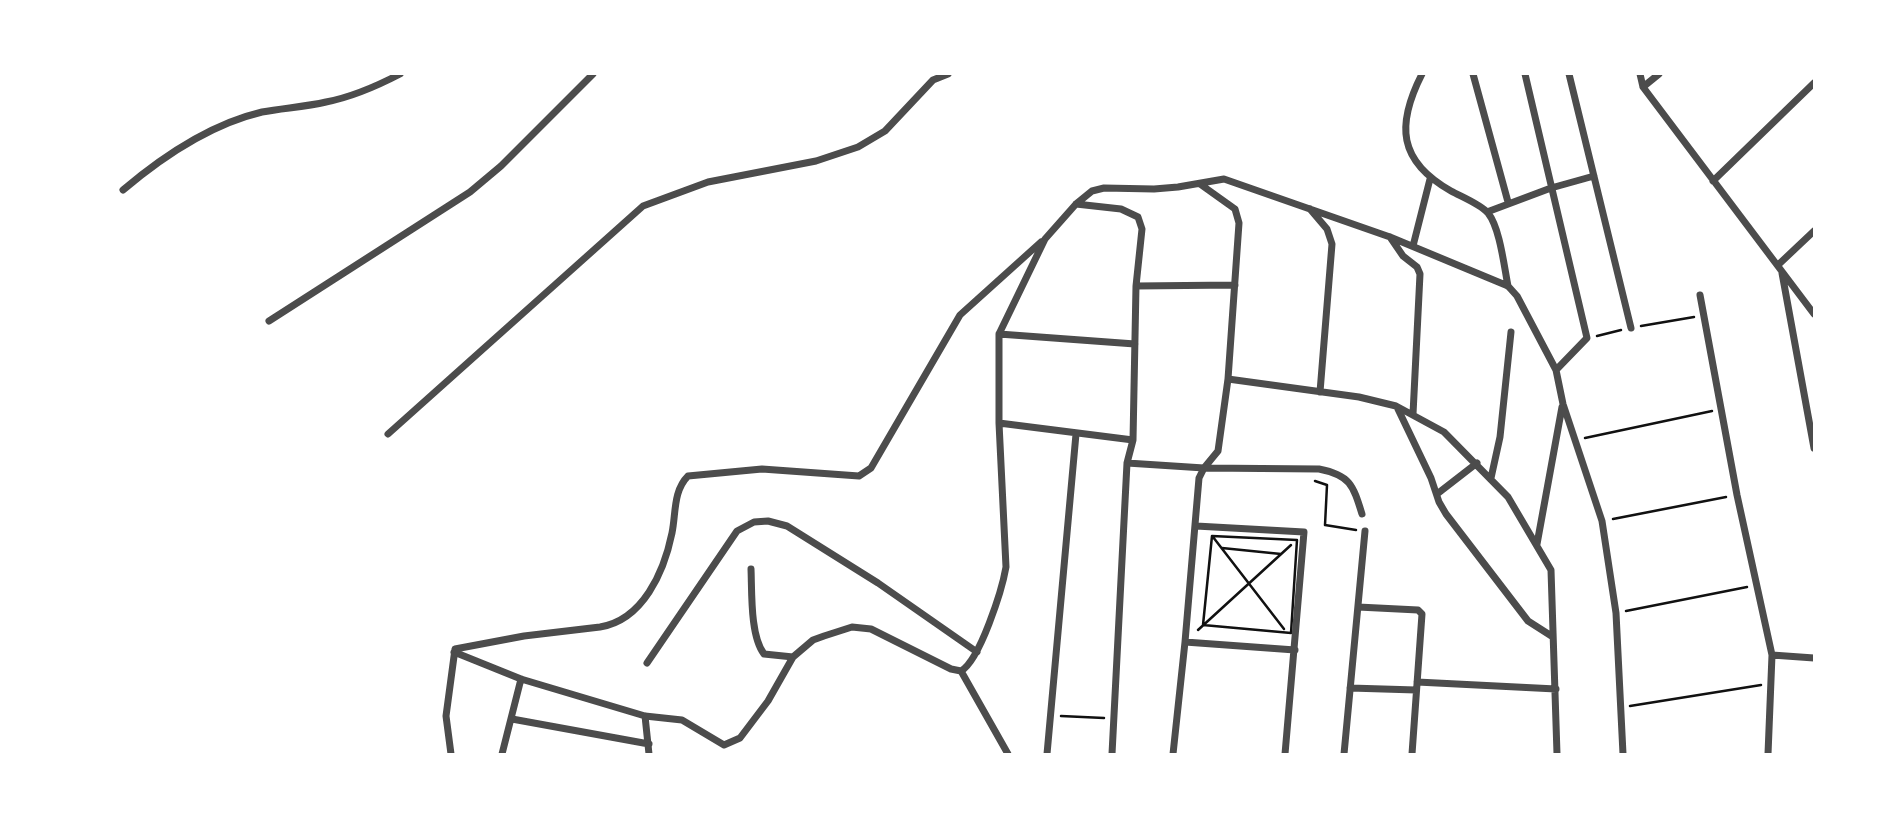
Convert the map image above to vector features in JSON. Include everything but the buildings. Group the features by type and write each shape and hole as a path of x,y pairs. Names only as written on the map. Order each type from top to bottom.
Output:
{"street":[{"path":"122,190 151,166 226,125 260,113 353,95 400,74"},
{"path":"269,321 470,192 501,166 593,74"},
{"path":"388,434 643,205 708,182 816,161 858,147 885,131 933,80 948,74"},
{"path":"1422,74 1407,109 1406,136 1414,160 1430,178 1487,212 1497,237 1508,286"},
{"path":"1473,74 1508,202"},
{"path":"1525,74 1587,338 1556,370"},
{"path":"1569,74 1631,328"},
{"path":"1640,74 1643,87 1815,314"},
{"path":"1643,87 1659,74"},
{"path":"1713,181 1815,83"},
{"path":"1487,212 1508,202 1594,176"},
{"path":"1413,246 1430,178"},
{"path":"451,754 446,716 454,652 458,647 524,636 600,628 622,620 637,607 661,570 672,533 676,498 681,482 688,476 762,469 859,476 865,473 960,315 1045,239 1076,204 1092,191 1104,188 1154,189 1224,179 1413,246 1508,286 1517,296 1556,370 1563,404 1602,521 1616,612 1623,754"},
{"path":"1172,754 1199,478 1218,451 1228,379 1239,223 1235,209 1200,184"},
{"path":"1076,204 1121,209 1138,217 1142,229 1136,286 1133,440 1127,463 1112,754"},
{"path":"1310,208 1329,234 1332,244 1320,391"},
{"path":"1779,267 1815,231"},
{"path":"1390,237 1420,274 1413,414"},
{"path":"724,745 740,738 768,701 793,657 813,640 852,627 871,629 951,669 961,671 977,652 1003,584 1006,567 999,423 999,334 1045,239"},
{"path":"1779,267 1815,448"},
{"path":"1136,286 1235,285"},
{"path":"1700,295 1737,495 1772,655 1768,754"},
{"path":"1491,478 1500,436 1511,332"},
{"path":"999,334 1135,344"},
{"path":"1228,379 1320,391 1396,407 1413,414 1444,432 1508,497 1551,569 1557,754"},
{"path":"1537,544 1563,404"},
{"path":"1396,407 1432,478 1446,514 1528,621 1553,637"},
{"path":"999,423 1133,440"},
{"path":"1047,754 1076,434"},
{"path":"1127,463 1204,468 1297,468 1336,472 1346,478 1355,491 1362,514"},
{"path":"1437,495 1477,464"},
{"path":"647,663 737,531 744,525 768,521 787,526 878,583 977,652"},
{"path":"1196,526 1304,532 1285,754"},
{"path":"1344,754 1365,531"},
{"path":"751,569 754,620 760,649 764,653 793,657"},
{"path":"1358,607 1420,611 1412,754"},
{"path":"1185,642 1296,647"},
{"path":"454,652 522,679 645,716 682,720 724,745 726,754"},
{"path":"1772,655 1815,658"},
{"path":"961,671 1008,754"},
{"path":"502,754 522,679"},
{"path":"1350,688 1416,686 1556,689"},
{"path":"645,716 649,754"},
{"path":"512,719 649,744"}],"path":[{"path":"1587,338 1704,316"},
{"path":"1575,440 1720,409"},
{"path":"1306,477 1327,485 1325,525 1365,531"},
{"path":"1602,521 1737,495"},
{"path":"1185,642 1304,532"},
{"path":"1212,536 1297,540"},
{"path":"1203,625 1212,536"},
{"path":"1212,536 1296,647"},
{"path":"1203,625 1291,633 1297,540"},
{"path":"1222,548 1282,554"},
{"path":"1616,612 1757,585"},
{"path":"1622,708 1772,683"},
{"path":"1051,715 1114,718"}]}
